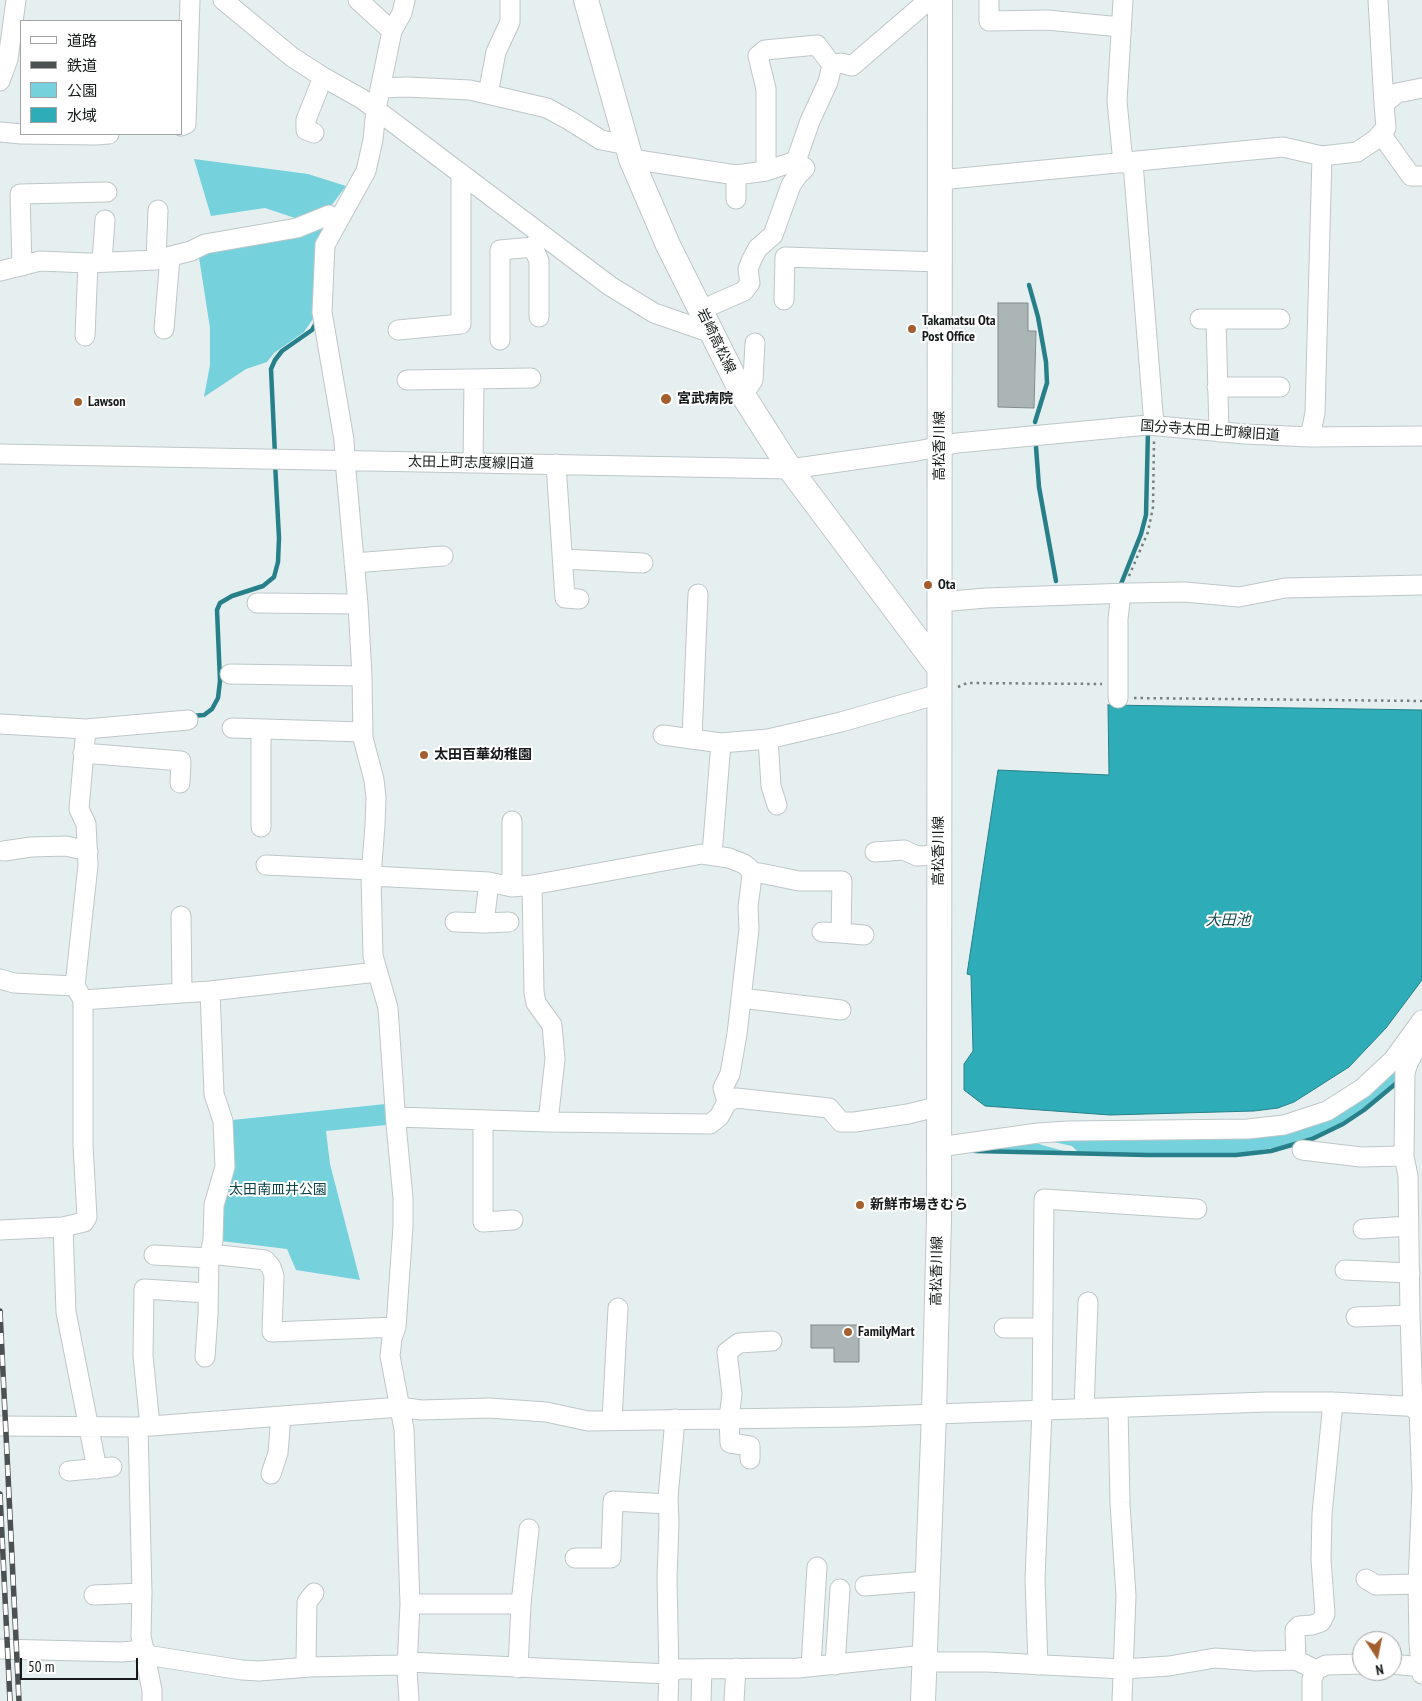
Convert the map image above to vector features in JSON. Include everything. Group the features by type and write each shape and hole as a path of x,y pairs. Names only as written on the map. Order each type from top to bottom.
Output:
{"main road":[{"name":"岩崎高松線","path":"586,0 630,152 668,245 742,395 790,469 939,668"},
{"name":"高松香川線","path":"923,1701 934,1413 940,1106 940,1"}],"street":[{"path":"0,81 8,59 16,0"},
{"path":"182,126 186,124 190,0"},
{"path":"223,0 292,57 376,109 461,175 538,241 654,313 712,333"},
{"path":"358,0 392,31"},
{"path":"405,0 402,13 392,31 366,171 334,218 325,245 322,312 344,440 344,460 358,604 363,732 376,797 371,873 373,956 376,972 388,1008 403,1198 403,1226 396,1327 392,1338 390,1356 404,1430 410,1604 409,1701"},
{"path":"488,94 496,52 510,22 510,0"},
{"path":"989,0 990,21 1047,20 1121,27"},
{"path":"1123,0 1117,101 1128,163 1149,425"},
{"path":"940,180 1283,147 1322,156 1357,152 1375,140 1386,128 1378,0"},
{"path":"766,171 766,89 758,56 765,50 817,45 840,64 852,66 923,5 940,1"},
{"path":"380,88 407,86 470,90 546,108 601,140 630,152 736,175 766,171 797,158 810,121 828,82 840,64"},
{"path":"314,133 306,130 306,120 323,77"},
{"path":"1384,104 1397,93 1422,88"},
{"path":"0,132 20,133"},
{"path":"1381,134 1411,176 1422,176"},
{"path":"1310,437 1315,413 1322,156"},
{"path":"701,310 744,291 750,283 748,269 752,259 758,248 773,235 791,185 805,168 797,158"},
{"path":"398,330 461,324 461,175"},
{"path":"736,175 736,199"},
{"path":"22,266 20,194 107,192"},
{"path":"158,210 163,258 164,329"},
{"path":"0,271 40,261 95,262 163,258 191,242 205,244 297,228 334,218"},
{"path":"85,336 95,262 105,220"},
{"path":"538,241 539,316"},
{"path":"500,340 500,250 538,241"},
{"path":"784,300 785,257 940,262"},
{"path":"1219,432 1218,387 1208,319 1280,319"},
{"path":"742,395 752,380 754,343"},
{"path":"407,380 531,378"},
{"path":"474,380 474,463"},
{"path":"1218,387 1280,387"},
{"name":"国分寺太田上町線旧道","path":"940,448 957,443 1149,425 1219,432 1310,437 1422,436"},
{"name":"太田上町志度線旧道","path":"0,454 790,469 940,448"},
{"path":"556,464 565,598 579,599"},
{"path":"354,563 443,556"},
{"path":"563,559 643,563"},
{"path":"940,602 1125,593 1185,592 1238,597 1286,588 1422,585"},
{"path":"1118,698 1118,619 1125,593"},
{"path":"692,739 698,594"},
{"path":"257,603 358,604"},
{"path":"230,674 362,676"},
{"path":"663,735 721,743 768,739 841,722 939,694"},
{"path":"0,724 86,729 188,720"},
{"path":"232,728 363,732"},
{"path":"0,1230 63,1227 84,1222 87,1217 79,993 88,865 86,824 79,809 86,729"},
{"path":"261,729 261,827"},
{"path":"768,739 771,786 777,805"},
{"path":"712,854 721,743"},
{"path":"83,754 181,761 180,783"},
{"path":"512,821 512,887"},
{"path":"4,851 31,847 66,846 88,851"},
{"path":"875,852 904,850 917,856 940,855"},
{"path":"266,865 488,882 512,887 702,854 729,858 744,864 750,869 751,873 748,907 749,930 734,1050 730,1074 723,1088 727,1102"},
{"path":"751,873 800,881 842,881 841,933"},
{"path":"484,923 488,882"},
{"path":"532,885 534,992 536,1003 552,1025 555,1059 548,1122"},
{"path":"181,916 182,993"},
{"path":"455,922 509,922"},
{"path":"822,932 864,935"},
{"path":"0,979 79,993 182,993 376,972"},
{"path":"205,1356 209,1256 213,1240 214,1205 225,1167 223,1121 214,1094 210,991"},
{"path":"741,998 841,1010"},
{"path":"939,1147 1038,1133 1068,1131 1248,1129 1284,1125 1327,1111 1363,1088 1392,1060 1422,1020"},
{"path":"1402,1666 1421,1669 1418,1584 1422,1488 1418,1408 1410,1316 1408,1176 1404,1156 1405,1075 1408,1063 1422,1037"},
{"path":"396,1117 548,1122 710,1124 719,1118 727,1102 736,1098 829,1108 841,1122 855,1122 908,1114 940,1106"},
{"path":"483,1120 483,1222 513,1220"},
{"path":"1302,1150 1361,1157 1404,1156"},
{"path":"1038,1664 1035,1579 1042,1410 1044,1199 1197,1210"},
{"path":"1363,1229 1410,1226"},
{"path":"63,1227 66,1312 89,1427 104,1468 69,1471"},
{"path":"154,1255 265,1260 271,1267 274,1276 272,1332 396,1327"},
{"path":"1345,1270 1410,1273"},
{"path":"152,1701 152,1690 141,1636 144,1289 208,1293"},
{"path":"1084,1409 1088,1302"},
{"path":"612,1420 618,1308"},
{"path":"1356,1317 1410,1316"},
{"path":"1004,1328 1043,1328"},
{"path":"750,1459 750,1446 730,1443 729,1418 732,1394 728,1352 739,1343 772,1341"},
{"path":"0,1426 144,1426 400,1407 421,1410 489,1408 546,1412 588,1421 854,1417 1266,1402 1333,1402 1418,1408"},
{"path":"1296,1660 1294,1630 1299,1626 1321,1622 1325,1614 1321,1558 1322,1514 1333,1402"},
{"path":"1118,1408 1120,1503 1126,1596 1122,1701"},
{"path":"271,1474 278,1453 281,1416"},
{"path":"668,1701 667,1578 670,1522 668,1504 675,1419"},
{"path":"575,1558 611,1558 613,1501 668,1504"},
{"path":"518,1668 521,1604 529,1529"},
{"path":"811,1666 817,1567"},
{"path":"1366,1579 1376,1585 1418,1584"},
{"path":"865,1586 928,1581"},
{"path":"835,1665 840,1589"},
{"path":"94,1595 142,1593"},
{"path":"310,1667 306,1662 307,1602 314,1593"},
{"path":"410,1604 521,1604"},
{"path":"0,1649 145,1652 242,1670 259,1671 310,1667 400,1665 408,1662 669,1674 678,1669 811,1666 925,1659 1123,1669 1169,1666 1216,1658 1254,1661 1296,1660 1316,1670"},
{"path":"1312,1701 1312,1679 1316,1670 1326,1665 1352,1664"},
{"path":"701,1701 702,1668"},
{"path":"734,1701 736,1668"}],"path":[{"path":"1125,593 1129,574 1148,532 1153,506 1149,425"},
{"path":"939,694 967,683 1106,684 1118,698 1422,701"}],"green space":[{"path":"194,159 308,174 346,186 328,210 323,229 315,316 304,332 274,353 267,362 246,369 204,397 210,365 210,328 198,251 301,230 295,218 265,208 211,216"},
{"path":"1397,1064 1401,1078 1364,1108 1343,1122 1311,1138 1274,1148 1235,1154 1079,1153 1072,1146 1035,1138 1285,1132"},
{"name":"太田南皿井公園","path":"395,1103 396,1124 326,1131 330,1164 360,1280 296,1270 287,1249 213,1240 223,1121"},
{"path":"1027,1139 1071,1153 958,1149"}],"water":[{"name":"大田池","path":"1108,705 1422,710 1422,980 1386,1028 1349,1067 1294,1102 1278,1108 1254,1111 1110,1115 985,1106 964,1090 964,1064 973,1051 971,975 967,974 998,770 1109,775"}],"building":[{"path":"998,303 1028,303 1028,331 1036,331 1034,408 998,407"},
{"path":"811,1325 859,1325 859,1362 834,1362 834,1348 811,1348"}],"waterway":[{"path":"1029,285 1038,317 1046,362 1047,383 1035,422"},
{"path":"275,455 271,369 282,351 312,330 317,321"},
{"path":"1121,584 1141,534 1146,515 1148,430"},
{"path":"1036,447 1039,487 1056,581"},
{"path":"190,716 204,715 212,709 218,698 220,681 217,610 220,603 232,596 263,586 274,577 278,562 279,538 275,463"},
{"path":"975,1151 1147,1155 1236,1155 1271,1151 1312,1139 1343,1124 1364,1110 1399,1081"}],"railway":[{"path":"0,1311 19,1701"},
{"path":"0,1494 10,1701"}],"place":[{"name":"Takamatsu Ota Post Office","path":"912,329"},
{"name":"宮武病院","path":"666,399"},
{"name":"Lawson","path":"78,402"},
{"name":"Ota","path":"928,585"},
{"name":"太田百華幼稚園","path":"424,755"},
{"name":"新鮮市場きむら","path":"860,1205"},
{"name":"FamilyMart","path":"848,1332"}]}
